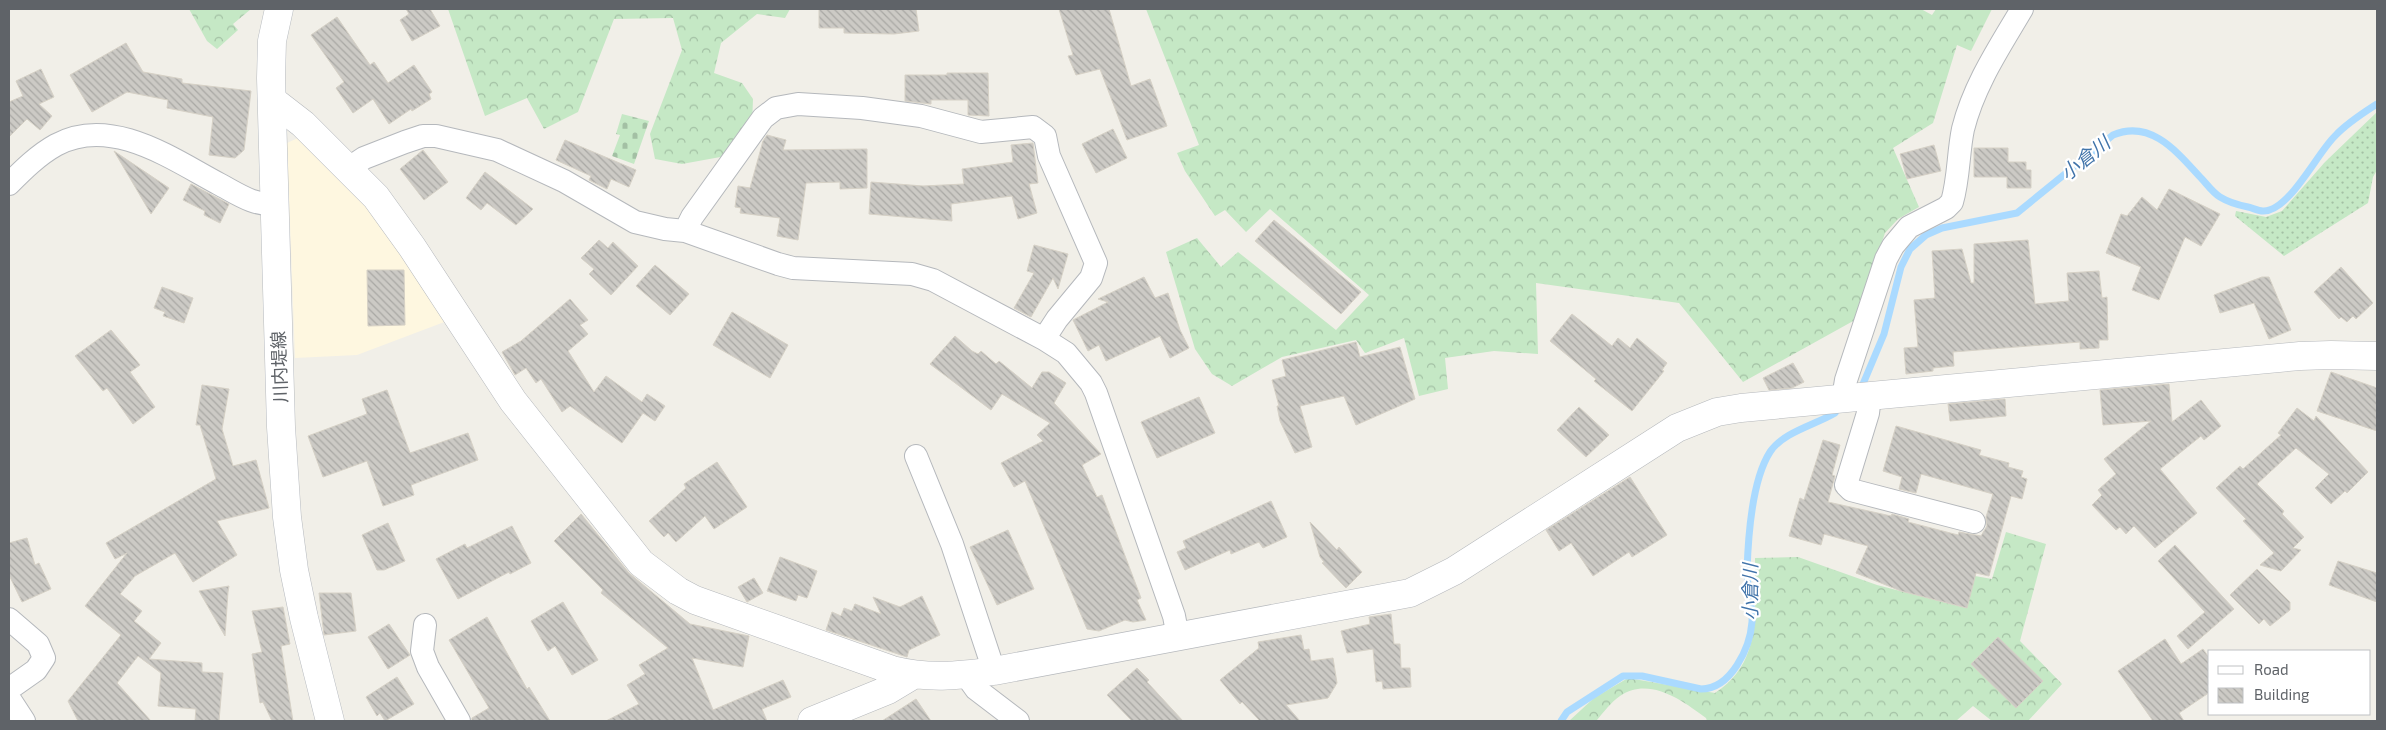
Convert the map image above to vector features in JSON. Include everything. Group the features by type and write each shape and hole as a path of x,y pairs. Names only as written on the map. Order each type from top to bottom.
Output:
{"street":[{"name":"川内堤線","path":"279,9 272,41 272,100 282,427 287,517 304,618 330,721"},
{"path":"1843,398 1846,380 1886,259 1900,236 1909,227 1946,208 1952,202 1959,148 1969,110 1981,80 2022,9"},
{"path":"272,100 303,124 376,197 394,220 513,401 641,563 673,587 695,600 892,670 913,675 932,677 994,671 1410,593 1454,572 1632,455 1697,418 1717,412 1843,398 2300,356 2331,354 2377,356"},
{"path":"684,231 763,118 768,112 785,105 829,105 911,115 980,132 1033,128 1045,136 1056,172 1096,263 1091,278 1057,319 1044,339"},
{"path":"9,184 57,144 83,136 102,135 128,140 162,154 256,203 276,204"},
{"path":"349,168 364,158 423,136 436,136 497,150 564,181 635,222 684,231 793,268 912,274 933,280 1044,339 1066,353 1091,383 1096,393 1174,616 1178,637"},
{"path":"1870,396 1868,413 1846,485 1851,490 1974,522"},
{"path":"916,456 952,544 994,671"},
{"path":"9,618 38,644 44,658 36,670 9,689"},
{"path":"425,625 422,651 428,667 459,721"},
{"path":"812,721 888,690 913,675"},
{"path":"966,675 976,688 1018,721"},
{"path":"9,698 24,721"}],"shaded area":[{"path":"300,137 364,201 447,321 357,355 295,358 287,143"}],"green space":[{"path":"189,9 251,9 233,24 238,30 217,49 207,41"},
{"path":"448,9 790,9 785,18 757,14 721,43 714,73 742,83 753,99 752,125 726,156 682,164 655,159 650,134 682,50 673,18 614,19 578,112 544,129 527,98 485,116"},
{"path":"1146,9 1921,9 1932,15 1936,9 1992,9 1971,51 1957,45 1933,123 1893,148 1919,207 1898,219 1885,233 1855,320 1743,382 1679,303 1536,283 1538,354 1494,351 1445,358 1448,389 1419,396 1404,338 1365,353 1356,340 1282,357 1232,386 1212,374 1195,349 1166,252 1197,238 1221,267 1238,252 1336,330 1369,295 1270,209 1246,232 1225,210 1215,216 1185,171 1177,153 1199,145"},
{"path":"2377,112 2377,170 2373,177 2368,203 2284,256 2235,216 2236,211 2266,217 2282,211 2325,162"},
{"path":"622,114 649,121 634,164 612,156 620,135 616,134"},
{"path":"2006,532 2046,544 2020,641 2062,684 2028,721 1992,721 1973,706 1956,721 1707,721 1706,718 1676,698 1654,689 1642,688 1631,690 1620,696 1610,704 1596,721 1569,721 1594,698 1628,678 1715,693 1731,680 1742,666 1749,650 1753,633 1755,615 1755,558 1798,557 1877,585 1966,608 1975,576 1992,579"}],"building":[{"path":"406,9 430,9 440,26 412,41 400,20 409,14"},
{"path":"819,9 916,9 919,31 894,34 844,33 844,28 819,28"},
{"path":"1059,9 1109,9 1131,86 1150,79 1167,126 1127,140 1100,69 1076,75 1068,56 1073,55"},
{"path":"337,17 370,65 374,62 388,83 414,65 432,92 429,94 431,99 412,111 411,109 389,124 373,99 353,113 336,88 344,82 311,35"},
{"path":"126,43 143,72 182,79 182,83 251,91 244,150 235,158 209,155 213,117 167,108 168,100 127,92 92,112 70,75"},
{"path":"41,69 54,97 39,104 52,116 40,130 27,119 9,137 9,102 23,96 16,81"},
{"path":"947,73 988,73 989,116 968,115 968,100 931,100 931,104 905,101 905,75 947,75"},
{"path":"1113,129 1127,158 1096,173 1082,144"},
{"path":"767,135 786,140 783,150 867,149 867,188 840,189 840,182 806,183 798,240 777,236 780,218 740,213 741,208 735,207 738,186 750,188 763,141"},
{"path":"565,140 636,170 629,187 611,179 607,189 589,180 591,176 556,160"},
{"path":"1033,143 1038,183 1029,184 1037,213 1018,219 1012,196 951,204 952,221 869,214 871,182 923,186 964,184 962,169 1013,162 1011,145"},
{"path":"1934,145 1941,171 1907,179 1900,154"},
{"path":"1974,148 2008,148 2008,162 2026,162 2026,170 2031,170 2031,188 2007,188 2007,177 1974,177"},
{"path":"423,150 448,182 424,200 400,169"},
{"path":"114,151 169,188 151,214"},
{"path":"485,172 533,209 516,225 487,203 481,210 466,198"},
{"path":"191,184 229,204 220,223 204,215 205,211 183,200"},
{"path":"2169,189 2220,214 2201,246 2185,237 2159,300 2132,290 2141,267 2106,253 2121,214 2127,216 2142,197 2157,210"},
{"path":"1274,220 1361,292 1341,314 1255,241"},
{"path":"599,240 608,248 613,242 638,266 611,295 589,274 594,269 581,258"},
{"path":"2028,240 2035,304 2069,301 2067,273 2099,271 2102,298 2107,297 2108,340 2099,340 2099,348 2080,349 2080,342 1953,352 1954,366 1906,374 1904,348 1918,347 1914,300 1935,298 1932,251 1962,249 1971,283 1974,283 1974,244"},
{"path":"1034,245 1068,254 1058,289 1053,278 1031,317 1014,308 1034,273 1027,271"},
{"path":"655,265 689,294 670,315 636,286"},
{"path":"2341,267 2373,303 2356,319 2353,316 2347,322 2341,317 2339,319 2314,292"},
{"path":"367,270 404,270 405,325 368,326"},
{"path":"1144,277 1155,298 1168,293 1180,330 1189,348 1170,358 1160,336 1106,361 1099,345 1088,351 1073,320 1108,302 1098,299"},
{"path":"2262,277 2269,277 2291,330 2269,339 2254,303 2220,313 2214,295"},
{"path":"162,287 193,298 184,323 163,316 165,312 154,308"},
{"path":"570,299 588,320 580,325 588,334 568,351 594,392 606,376 642,402 647,394 665,406 655,421 643,413 622,443 570,406 562,412 541,379 536,383 526,368 515,375 502,352 521,341"},
{"path":"732,312 788,345 770,378 713,345"},
{"path":"1572,314 1612,346 1618,338 1630,348 1637,338 1667,363 1662,370 1664,371 1632,411 1594,381 1596,379 1550,341"},
{"path":"111,330 140,365 130,372 155,407 133,424 107,388 103,391 75,356"},
{"path":"955,336 972,351 978,354 981,351 996,364 999,361 1032,388 1042,372 1049,372 1066,383 1054,403 1101,454 1082,465 1097,497 1102,495 1141,598 1137,600 1146,620 1133,622 1125,620 1099,631 1087,629 1025,481 1014,487 1001,463 1043,441 1037,435 1050,423 1002,394 991,410 930,364"},
{"path":"1356,342 1360,357 1400,347 1415,399 1356,425 1344,396 1300,406 1312,447 1295,453 1280,421 1277,406 1279,406 1272,380 1286,376 1282,360"},
{"path":"1793,363 1804,382 1792,388 1769,390 1763,378"},
{"path":"2331,372 2377,388 2377,431 2317,411"},
{"path":"2169,384 2172,422 2201,400 2221,426 2204,440 2201,436 2160,469 2197,513 2155,548 2134,526 2126,534 2120,527 2116,530 2092,505 2102,495 2098,490 2116,474 2104,459 2151,421 2103,425 2100,390"},
{"path":"202,385 229,389 222,429 233,466 256,460 269,508 217,521 237,555 193,582 175,553 135,576 120,594 142,611 134,621 161,643 149,659 202,663 202,672 223,673 219,721 195,721 196,709 158,706 161,673 138,656 117,683 151,721 78,721 68,701 121,635 85,606 127,553 115,559 106,543 216,479 200,425 196,425"},
{"path":"387,390 410,453 468,433 478,460 411,485 414,495 383,506 367,461 323,477 308,436 367,414 362,399"},
{"path":"1199,397 1215,433 1157,458 1141,422"},
{"path":"2005,399 2006,416 1950,421 1948,404"},
{"path":"1579,407 1609,435 1586,457 1557,430"},
{"path":"2297,408 2314,421 2316,416 2368,472 2347,493 2345,491 2331,504 2315,488 2329,474 2296,448 2257,484 2284,511 2282,514 2304,537 2293,548 2301,550 2281,571 2260,565 2274,553 2243,521 2246,519 2216,488 2240,466 2243,469 2281,435 2278,433"},
{"path":"1896,426 1981,450 1979,455 2009,463 2008,467 2023,471 2021,477 2027,479 2022,499 2011,496 1989,576 1976,573 1967,608 1901,591 1856,573 1868,546 1824,534 1821,545 1789,536 1800,498 1804,500 1823,440 1840,445 1832,475 1835,476 1828,502 1891,516 1892,514 1909,519 1908,522 1958,535 1959,532 1981,536 1987,526 1986,517 1993,494 1921,474 1916,493 1899,489 1902,477 1883,471"},
{"path":"717,462 747,507 714,529 705,516 676,542 668,533 664,537 649,521 686,488 684,484"},
{"path":"1630,477 1667,535 1632,557 1629,552 1593,576 1571,543 1559,551 1546,530"},
{"path":"1271,501 1287,537 1263,548 1259,542 1231,554 1230,550 1185,570 1177,552 1186,548 1183,541"},
{"path":"581,514 629,573 690,624 749,636 743,667 692,658 713,710 783,680 791,697 762,709 767,721 606,721 639,704 627,685 645,674 639,665 668,648 601,593 603,590 554,541"},
{"path":"1310,522 1337,550 1339,547 1362,572 1346,588 1322,563 1324,562 1320,557"},
{"path":"388,523 405,561 384,570 377,570 362,535"},
{"path":"512,526 531,563 510,574 509,572 458,599 436,559 465,544 467,548"},
{"path":"1008,530 1034,589 997,605 970,547"},
{"path":"27,538 35,565 39,563 51,589 22,602 9,575 9,543"},
{"path":"2175,545 2234,609 2188,649 2177,636 2205,612 2158,561"},
{"path":"780,557 817,571 807,598 798,595 796,601 767,591"},
{"path":"2338,561 2377,573 2377,602 2329,585"},
{"path":"2257,569 2290,602 2290,610 2270,626 2264,619 2259,624 2230,595"},
{"path":"754,578 763,593 747,602 738,587"},
{"path":"229,586 228,592 225,636 199,591"},
{"path":"319,593 351,593 356,631 324,635"},
{"path":"922,596 940,635 909,650 907,657 826,630 832,612 841,616 844,608 852,611 855,604 881,614 873,597 900,607"},
{"path":"563,602 598,660 572,675 555,646 548,651 531,621"},
{"path":"283,607 290,644 281,646 293,721 272,721 263,702 260,703 252,654 262,652 252,611"},
{"path":"1391,614 1394,644 1400,644 1401,668 1410,668 1411,687 1383,689 1382,681 1376,682 1373,649 1347,653 1341,631 1370,624 1369,617"},
{"path":"487,617 527,689 529,687 550,721 472,721 472,718 489,708 449,640"},
{"path":"389,624 410,655 388,669 368,637"},
{"path":"1301,635 1304,650 1309,649 1311,661 1333,658 1337,683 1328,698 1286,705 1300,721 1260,721 1242,702 1240,704 1220,680 1259,648 1258,642"},
{"path":"1998,637 2043,681 2016,708 1971,664"},
{"path":"2165,639 2181,664 2203,649 2208,656 2208,693 2179,713 2184,721 2153,721 2118,671"},
{"path":"1137,668 1149,680 1147,682 1183,721 1132,721 1107,695"},
{"path":"397,677 414,704 385,721 380,713 377,716 366,697"},
{"path":"916,699 931,721 882,721"}],"waterway":[{"name":"小倉川","path":"1863,384 1884,334 1901,267 1910,249 1926,235 1942,228 2017,213 2113,135 2127,131 2139,131 2162,141 2173,149 2214,193 2223,199 2259,211 2273,209 2292,192 2340,131 2377,104"},
{"name":"小倉川","path":"1561,721 1567,712 1623,676 1642,676 1701,689 1712,687 1730,675 1743,655 1752,622 1747,572 1748,543 1755,494 1764,464 1770,452 1783,439 1835,413"}]}
